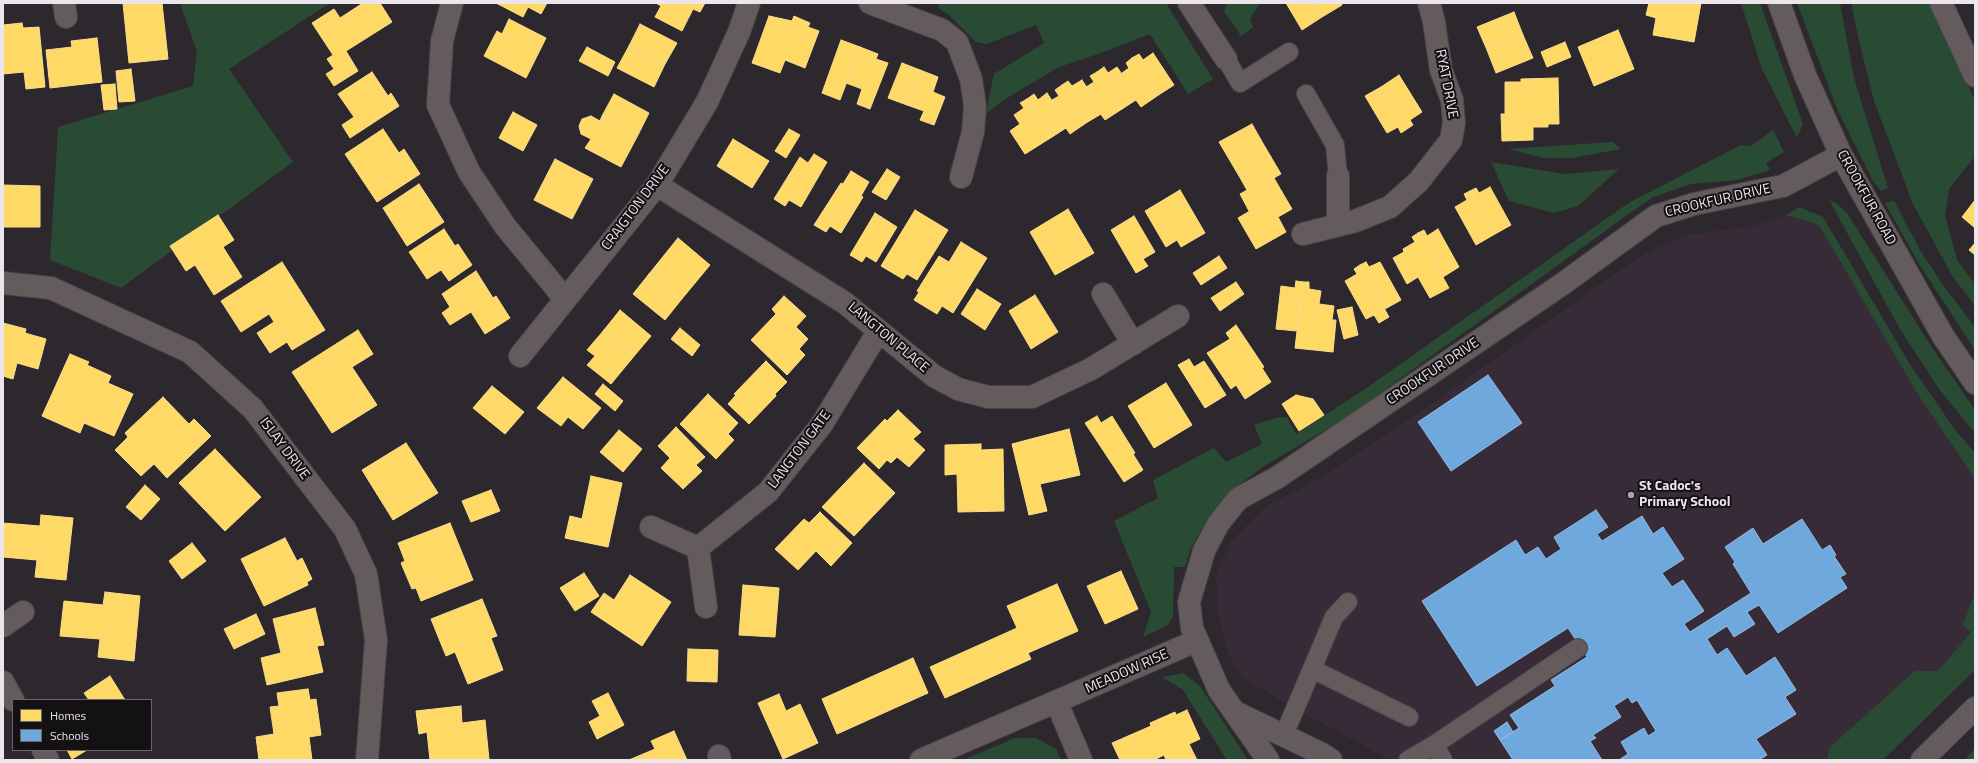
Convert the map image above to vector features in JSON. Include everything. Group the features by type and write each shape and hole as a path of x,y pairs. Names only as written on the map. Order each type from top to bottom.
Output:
{"street":[{"path":"452,3 442,41 438,105 469,172 505,226 565,299"},
{"name":"CRAIGTON DRIVE","path":"520,356 658,186 707,102 739,32 749,3"},
{"path":"870,3 942,30 957,42 971,79 975,106 973,132 961,177"},
{"path":"1189,3 1226,59"},
{"name":"RYAT DRIVE","path":"1303,234 1355,221 1390,207 1419,181 1451,140 1454,123 1452,100 1441,70 1434,22 1429,3"},
{"name":"CROOKFUR ROAD","path":"1779,3 1805,75 1841,155 1944,336 1975,383"},
{"path":"1941,3 1975,76"},
{"name":"CROOKFUR DRIVE","path":"1268,760 1219,690 1196,642 1192,628 1189,602 1204,551 1218,524 1238,499 1284,473 1554,289 1656,216 1694,204 1783,186 1841,155"},
{"path":"1338,176 1338,225"},
{"name":"LANGTON PLACE","path":"658,186 845,302 878,332 934,376 958,389 988,397 1032,397 1091,369 1178,316"},
{"name":"ISLAY DRIVE","path":"3,283 51,288 190,352 253,409 345,529 366,574 376,640 367,760"},
{"path":"1103,294 1133,344"},
{"name":"LANGTON GATE","path":"698,548 768,492 822,424 878,332"},
{"path":"651,527 698,548 706,607"},
{"path":"3,626 23,612"},
{"name":"MEADOW RISE","path":"921,760 1057,703 1196,642"},
{"path":"3,682 12,699"},
{"path":"1057,703 1081,760"},
{"path":"1922,760 1975,708"},
{"path":"1234,712 1284,735 1331,760"},
{"path":"44,751 48,760"}],"lane":[{"path":"1226,59 1240,83 1289,52"},
{"path":"1306,94 1335,145 1338,176"},
{"path":"1284,735 1334,617 1348,602"},
{"path":"1408,760 1438,753 1578,648"},
{"path":"1312,669 1409,717"}],"shaded area":[{"name":"St Cadoc's Primary School","path":"1786,215 1819,225 1917,393 1975,479 1975,627 1938,671 1856,760 1390,760 1280,700 1242,677 1227,651 1218,616 1216,574 1233,539 1267,505 1307,486 1400,426 1636,259 1660,246 1686,235 1753,226"}],"green space":[{"path":"180,3 330,3 229,69 293,162 121,288 50,260 58,127 193,86 197,52"},
{"path":"940,3 1166,3 1213,79 1188,94 1150,34 1059,67 1002,101 986,114 994,74 1044,43 1036,25 987,44 976,42 949,15 938,8"},
{"path":"1227,3 1260,3 1250,19 1253,27 1241,36 1224,11"},
{"path":"1741,3 1760,3 1803,124 1797,138 1762,69"},
{"path":"1797,3 1840,3 1854,78 1888,188 1881,191 1873,181 1838,111"},
{"path":"1851,3 1934,3 1947,39 1975,101 1975,156 1949,189 1945,215 1957,260 1975,284 1975,306 1953,277 1913,204 1874,101"},
{"path":"1773,130 1784,152 1766,163 1770,170 1737,180 1690,184 1651,198 1344,419 1264,466 1231,491 1208,517 1191,548 1185,567 1174,567 1173,616 1168,625 1143,637 1151,612 1114,521 1158,498 1153,480 1214,448 1226,462 1262,444 1254,425 1276,418 1287,417 1296,434 1365,389 1630,202 1741,145 1751,146"},
{"path":"1613,142 1621,149 1571,158 1544,158 1508,149"},
{"path":"1491,162 1565,174 1619,169 1578,206 1554,213 1509,201"},
{"path":"1829,200 1836,203 1847,213 1927,340 1975,410 1975,433 1939,389 1900,329"},
{"path":"1894,201 1920,250 1943,285 1975,327 1975,350 1919,264 1885,203"},
{"path":"1799,207 1823,217 1911,366 1956,431 1975,453 1975,479 1917,393 1819,225 1786,215"},
{"path":"1975,597 1975,670 1883,760 1827,760 1830,747 1915,671 1938,671 1971,632 1963,625 1973,598"},
{"path":"1183,673 1200,686 1248,760 1227,760 1183,690 1162,677"},
{"path":"1015,738 1036,738 1056,749 1061,760 963,760"},
{"path":"1975,748 1975,760 1965,760"}],"building: Homes":[{"path":"123,3 162,3 168,59 129,63"},
{"path":"363,3 380,3 392,22 346,51 358,71 334,86 326,74 334,69 327,59 333,55 312,23 334,9 340,18"},
{"path":"496,3 547,3 541,14 528,7 523,17"},
{"path":"656,3 705,3 700,12 693,9 682,31 655,17 661,6"},
{"path":"1286,3 1313,3 1322,17 1302,30"},
{"path":"1313,3 1341,3 1342,5 1322,17"},
{"path":"1649,3 1701,3 1694,42 1653,35 1656,18 1646,15"},
{"path":"1514,12 1523,35 1487,50 1477,27"},
{"path":"769,16 792,21 794,16 810,23 808,27 819,31 805,68 785,60 780,73 752,63"},
{"path":"509,19 546,38 526,78 484,56 497,31 502,34"},
{"path":"22,23 23,28 39,27 45,87 26,89 24,72 3,74 3,25"},
{"path":"640,24 677,43 665,64 629,46"},
{"path":"1618,30 1634,69 1594,86 1578,47"},
{"path":"1523,35 1533,58 1496,73 1487,50"},
{"path":"97,38 102,82 50,88 46,50 72,47 71,41"},
{"path":"841,40 860,47 840,100 822,93"},
{"path":"1565,42 1571,57 1547,67 1541,52"},
{"path":"629,46 665,64 654,87 617,68"},
{"path":"587,47 615,62 608,76 579,61"},
{"path":"860,47 878,54 876,59 888,63 870,109 857,104 862,89 846,83"},
{"path":"1153,53 1174,85 1157,96 1132,58 1139,54 1143,60"},
{"path":"1132,58 1157,96 1141,107 1128,89 1131,87 1122,73 1129,68 1126,63"},
{"path":"902,63 920,70 907,105 888,98"},
{"path":"1104,67 1108,73 1117,67 1131,87 1128,89 1136,100 1122,109 1097,72"},
{"path":"131,69 135,101 119,102 116,71"},
{"path":"920,70 938,77 933,92 945,97 934,125 920,120 924,111 907,105"},
{"path":"372,72 388,96 391,93 399,106 350,138 342,125 354,117 338,94"},
{"path":"1097,72 1122,109 1105,120 1092,102 1095,100 1086,87 1094,82 1090,76"},
{"path":"1399,75 1422,112 1410,120 1413,125 1407,129 1381,87"},
{"path":"1558,78 1559,124 1548,124 1548,127 1533,127 1533,140 1502,141 1501,114 1505,114 1505,82 1521,82 1521,79"},
{"path":"1082,80 1095,100 1092,102 1101,114 1086,123 1062,85 1068,81 1072,86"},
{"path":"115,84 117,109 104,110 101,85"},
{"path":"1062,85 1086,123 1070,134 1057,115 1060,113 1052,100 1059,96 1055,90"},
{"path":"1381,87 1407,129 1401,133 1398,127 1387,133 1365,96"},
{"path":"1047,93 1060,113 1057,115 1066,128 1052,137 1027,99 1034,94 1038,100"},
{"path":"614,94 649,113 638,135 602,116"},
{"path":"1027,99 1052,137 1025,154 1010,131 1020,124 1014,115 1024,108 1020,103"},
{"path":"513,112 537,125 523,151 499,138"},
{"path":"591,116 600,121 602,116 638,135 621,167 585,148 591,139 581,134 579,126 582,119"},
{"path":"1252,124 1261,140 1229,159 1219,142"},
{"path":"383,129 399,153 404,149 420,174 377,202 345,154"},
{"path":"789,129 800,135 786,158 775,151"},
{"path":"733,139 769,161 752,188 717,166"},
{"path":"1261,140 1271,157 1239,176 1229,159"},
{"path":"814,154 827,162 801,207 789,200 785,206 774,199 800,157 808,163"},
{"path":"1271,157 1281,174 1261,185 1260,183 1247,190 1239,176"},
{"path":"555,159 593,179 572,219 534,200"},
{"path":"887,169 900,177 886,200 872,192"},
{"path":"851,171 869,182 861,196 863,197 841,233 830,226 826,232 814,225 841,183 843,184"},
{"path":"1274,178 1282,192 1249,211 1240,194 1260,183 1261,185"},
{"path":"419,184 444,222 407,246 383,208"},
{"path":"3,185 40,186 40,227 3,227"},
{"path":"1490,187 1511,225 1495,234 1470,191 1476,188 1479,193"},
{"path":"1180,190 1205,233 1181,247 1177,240 1166,247 1145,211"},
{"path":"1470,191 1495,234 1476,245 1455,207 1467,200 1464,194"},
{"path":"1282,192 1292,209 1278,217 1286,232 1256,249 1238,218"},
{"path":"1975,200 1975,228 1962,217"},
{"path":"1068,209 1094,253 1055,275 1030,232"},
{"path":"915,210 948,230 917,280 907,274 903,279 881,266"},
{"path":"875,213 897,227 876,262 866,256 862,262 850,255"},
{"path":"218,215 234,240 223,247 242,277 214,295 195,265 186,271 170,246"},
{"path":"1134,216 1155,252 1143,259 1148,266 1136,273 1111,230"},
{"path":"444,229 455,246 458,244 472,265 449,281 441,270 427,279 409,252"},
{"path":"1438,229 1459,267 1443,277 1418,233 1424,230 1427,236"},
{"path":"1418,233 1449,288 1430,298 1418,277 1407,284 1393,258 1404,252 1403,249 1415,242 1412,237"},
{"path":"678,238 710,265 681,300 649,274"},
{"path":"961,242 987,258 953,313 942,306 937,314 914,300 919,292 917,291 939,256 949,262"},
{"path":"1975,243 1975,255 1969,250"},
{"path":"1219,256 1227,268 1201,285 1193,273"},
{"path":"282,262 325,330 292,350 287,342 270,353 257,333 274,322 269,314 241,332 221,301"},
{"path":"1366,262 1369,267 1380,262 1401,300 1385,309 1360,265"},
{"path":"1360,265 1389,317 1379,323 1374,315 1366,319 1345,281 1357,274 1354,269"},
{"path":"476,271 493,298 496,296 510,318 485,334 471,312 450,325 442,313 450,307 442,294"},
{"path":"649,274 681,300 665,320 633,294"},
{"path":"1296,281 1303,282 1297,331 1276,329 1281,286 1295,288"},
{"path":"1236,282 1244,294 1220,311 1211,298"},
{"path":"1303,282 1309,282 1309,289 1321,291 1319,304 1334,306 1332,320 1336,320 1333,352 1295,348"},
{"path":"977,289 1001,304 985,330 961,314"},
{"path":"1035,295 1058,332 1031,349 1009,311"},
{"path":"784,296 806,316 796,327 808,339 799,349 805,355 787,375 751,340 776,314 772,309"},
{"path":"1352,307 1358,335 1344,339 1337,310"},
{"path":"620,310 651,336 635,355 604,330"},
{"path":"3,323 26,329 25,333 46,339 38,369 17,363 13,379 3,376"},
{"path":"1236,325 1264,367 1262,368 1271,382 1245,399 1236,385 1231,389 1207,353 1230,339 1226,333"},
{"path":"680,328 700,345 692,356 671,339"},
{"path":"358,330 373,354 352,367 377,405 332,433 292,372"},
{"path":"604,330 635,355 611,384 587,365 595,356 587,350"},
{"path":"70,354 89,362 87,365 111,376 108,383 133,394 114,436 84,423 80,433 42,416"},
{"path":"1189,359 1194,367 1204,361 1226,395 1205,408 1178,365"},
{"path":"766,361 787,382 775,394 776,396 749,424 728,404 736,395 734,394"},
{"path":"563,377 601,408 583,429 568,417 561,426 537,408"},
{"path":"1166,383 1192,425 1154,448 1128,406"},
{"path":"603,384 623,401 615,411 595,394"},
{"path":"492,386 524,412 505,434 473,408"},
{"path":"708,394 738,423 728,434 734,440 716,459 680,424"},
{"path":"1296,395 1313,399 1324,415 1299,431 1282,404"},
{"path":"163,397 189,424 194,419 211,436 167,478 154,464 141,476 115,450 128,437 125,433"},
{"path":"898,410 921,432 913,439 925,450 909,467 897,457 891,463 887,460 879,469 857,448 885,419 887,421"},
{"path":"1097,416 1101,423 1112,416 1135,453 1133,454 1143,470 1124,482 1085,423"},
{"path":"676,427 705,457 696,465 702,471 683,489 661,468 670,458 658,446"},
{"path":"1069,429 1080,475 1040,484 1047,511 1029,515 1012,444"},
{"path":"619,430 642,449 623,472 600,452"},
{"path":"406,443 438,493 393,520 362,470"},
{"path":"981,444 981,450 1003,449 1004,511 958,512 957,474 945,475 945,445"},
{"path":"215,449 261,497 225,531 179,483"},
{"path":"864,463 895,493 854,536 822,507"},
{"path":"591,476 622,483 608,547 565,538 570,516 582,519"},
{"path":"145,485 160,499 141,520 126,507"},
{"path":"491,490 500,511 471,522 462,501"},
{"path":"820,512 852,543 831,566 816,551 798,570 775,549 804,519 809,523"},
{"path":"41,515 73,518 66,580 35,577 37,560 3,557 3,523 40,526"},
{"path":"450,523 473,580 421,601 416,588 412,589 401,563 405,561 398,543"},
{"path":"285,538 297,561 302,558 312,579 307,582 308,585 264,606 241,559"},
{"path":"192,543 206,561 182,579 169,561"},
{"path":"1121,571 1138,609 1105,624 1087,586"},
{"path":"584,573 599,596 575,611 560,588"},
{"path":"630,575 671,602 642,646 591,612 604,593 614,600"},
{"path":"1057,584 1078,631 1028,653 1031,659 945,698 930,667 1017,628 1007,606"},
{"path":"743,585 779,588 775,637 739,635"},
{"path":"105,592 140,596 134,661 98,657 100,639 60,636 64,601 103,605"},
{"path":"482,599 497,636 491,638 503,670 468,684 455,652 446,656 431,619"},
{"path":"315,608 324,645 317,646 323,672 267,685 261,658 281,653 273,619"},
{"path":"256,614 265,634 234,649 224,629"},
{"path":"688,649 718,650 717,682 687,681"},
{"path":"913,658 928,693 837,734 822,699"},
{"path":"110,676 124,699 88,699 84,693"},
{"path":"308,689 310,700 316,699 321,735 309,737 312,760 259,760 256,737 274,734 270,707 279,706 277,693"},
{"path":"608,693 624,725 597,739 589,722 600,716 592,701"},
{"path":"779,694 786,711 800,704 818,743 783,759 758,703"},
{"path":"461,706 462,723 485,720 489,759 430,760 427,732 419,734 416,711"},
{"path":"1187,710 1200,739 1189,744 1197,760 1166,760 1164,755 1154,760 1120,760 1112,743 1151,726 1150,723 1175,712 1176,715"},
{"path":"674,731 687,760 629,760 655,749 651,741"},
{"path":"68,751 85,751 72,759"}],"building: Schools":[{"path":"1488,375 1522,423 1451,471 1418,422"},
{"name":"St Cadoc's Primary School","path":"1596,510 1608,527 1597,534 1602,541 1642,516 1653,534 1663,527 1684,559 1662,573 1672,587 1683,580 1704,611 1684,624 1690,632 1751,593 1733,564 1735,562 1725,547 1753,528 1763,544 1802,519 1822,550 1830,545 1836,555 1834,556 1846,574 1840,577 1847,588 1778,633 1759,605 1747,612 1755,624 1734,637 1727,626 1707,639 1717,655 1727,648 1746,676 1775,657 1796,690 1785,697 1796,714 1756,739 1767,755 1759,760 1619,760 1628,754 1621,742 1644,728 1648,736 1656,731 1637,700 1632,703 1628,697 1614,706 1621,717 1593,735 1596,738 1590,741 1602,760 1513,760 1500,740 1519,728 1510,715 1555,686 1551,680 1587,657 1568,628 1477,686 1422,601 1516,540 1525,555 1538,547 1546,559 1561,549 1554,537"},
{"path":"1507,722 1513,732 1500,740 1494,731"}],"place":[{"name":"St Cadoc's Primary School","path":"1631,495"}]}
